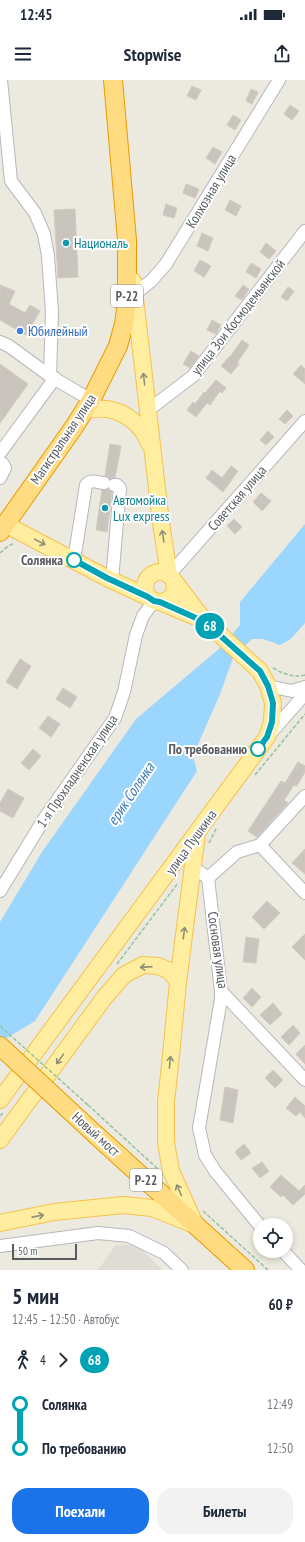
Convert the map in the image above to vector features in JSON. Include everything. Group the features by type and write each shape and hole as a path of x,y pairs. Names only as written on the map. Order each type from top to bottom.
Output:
{"highway":[{"name":"Магистральная улица","path":"2,526 88,405 118,346 124,324 127,302 126,240 112,80"},
{"name":"Новый мост","path":"0,1046 245,1270"}],"main road":[{"path":"126,240 135,294 147,411 161,522 172,579 175,592 173,596 165,602 154,600 145,585 151,575 162,572 172,579 205,622"},
{"path":"88,405 108,409 130,418 141,428 148,440 154,462"},
{"name":"улица Пушкина","path":"0,1100 198,833 267,737 272,722 273,703 268,686 260,671 205,622 154,600 30,538 2,526"},
{"path":"196,1225 171,1171 166,1143 166,1102 178,982 198,833"},
{"path":"0,1140 104,998 124,975 143,965 158,966 170,971 178,982"},
{"path":"0,1223 54,1212 123,1205 152,1208 196,1225"}],"street":[{"path":"0,478 5,468 1,460 52,377 52,312 48,256 44,234 35,213 5,179 1,80"},
{"name":"Колхозная улица","path":"135,294 152,280 166,264 279,80"},
{"name":"улица Зои Космодемьянской","path":"147,411 193,376 305,231"},
{"path":"0,342 21,354 88,405"},
{"name":"Советская улица","path":"172,579 305,421"},
{"path":"74,560 86,485 91,481 118,485 120,488 112,580"},
{"name":"1-я Прохладненская улица","path":"0,891 44,819 115,718 124,692 140,622 143,614 154,600"},
{"path":"268,686 292,692 305,687"},
{"path":"267,737 305,694"},
{"path":"192,870 200,872 208,878 237,852 260,845 305,796"},
{"path":"260,845 305,893"},
{"name":"Сосновая улица","path":"208,878 221,991 305,1080"},
{"path":"221,991 221,999 199,1128 205,1155 215,1171 253,1218"},
{"path":"0,1246 98,1233 130,1236 164,1253 182,1270"},
{"path":"291,1258 301,1266"}],"path":[{"path":"0,553 7,547 30,538"},
{"path":"272,667 290,676 305,675"},
{"path":"0,1026 88,1105"}],"shaded area":[{"path":"136,1244 162,1270 98,1270 115,1246"}],"water":[{"name":"ерик Солянка","path":"305,524 305,623 294,636 280,645 263,639 252,639 233,658 220,694 193,756 197,771 35,1021 0,1042 0,922 42,852 136,719 220,648 240,625 240,602"}],"building":[{"path":"192,86 201,90 196,100 187,96"},
{"path":"251,89 258,92 252,104 246,101"},
{"path":"290,105 299,111 292,120 284,114"},
{"path":"233,115 241,120 235,130 227,125"},
{"path":"213,147 222,152 215,164 206,158"},
{"path":"186,184 199,189 195,198 183,193"},
{"path":"230,200 241,206 236,216 225,210"},
{"path":"166,204 177,208 174,218 163,215"},
{"name":"Националь","path":"75,209 78,277 58,278 54,210"},
{"path":"202,233 213,238 208,251 197,246"},
{"path":"266,243 276,251 269,259 260,252"},
{"path":"200,260 211,266 204,277 194,271"},
{"path":"251,263 261,269 256,278 246,272"},
{"path":"0,285 15,291 9,304 25,313 30,305 40,311 26,335 0,320"},
{"path":"243,285 249,289 242,300 235,296"},
{"path":"288,287 294,291 287,301 281,297"},
{"path":"212,320 221,325 216,334 207,330"},
{"path":"242,340 249,345 237,363 239,364 231,374 221,366 230,357"},
{"path":"191,351 199,356 190,368 183,364"},
{"path":"0,364 28,384 0,423"},
{"path":"301,365 305,369 305,384 293,374"},
{"path":"216,380 226,388 222,393 220,391 210,405 207,403 196,417 187,410 193,402 195,404"},
{"path":"287,410 293,416 285,424 279,419"},
{"path":"268,431 274,437 266,445 260,440"},
{"path":"110,444 121,446 115,478 110,479 105,476"},
{"path":"231,466 238,471 223,492 206,478 212,470 222,478"},
{"path":"108,489 112,492 107,532 96,530 102,490"},
{"path":"261,493 271,501 262,511 253,502"},
{"path":"234,519 242,527 235,534 227,526"},
{"path":"20,659 31,666 17,689 6,682"},
{"path":"63,688 77,697 70,708 56,699"},
{"path":"48,716 60,724 51,737 39,728"},
{"path":"33,749 41,756 29,770 21,763"},
{"path":"298,762 305,766 305,772 297,786 294,785 284,800 288,803 257,837 248,831 281,781 285,783"},
{"path":"8,789 24,798 13,818 0,811 0,803"},
{"path":"305,849 305,874 292,863"},
{"path":"267,901 280,913 264,929 252,917"},
{"path":"305,934 305,960 292,947"},
{"path":"246,937 259,939 256,963 243,962"},
{"path":"252,988 261,997 252,1007 243,998"},
{"path":"273,1003 282,1014 270,1025 260,1015"},
{"path":"293,1025 300,1033 289,1045 281,1037"},
{"path":"305,1045 305,1064 296,1054"},
{"path":"273,1070 283,1080 275,1088 265,1078"},
{"path":"225,1087 238,1090 233,1123 220,1120"},
{"path":"295,1097 305,1106 305,1118 300,1112 296,1116 286,1108"},
{"path":"244,1144 251,1153 241,1160 235,1152"},
{"path":"262,1162 269,1171 260,1178 252,1168"},
{"path":"281,1175 299,1191 305,1185 305,1194 293,1205 283,1195 281,1197 270,1187"}],"bus line":[{"name":"68","path":"74,560 154,601 160,602 205,622 260,671 268,686 273,703 272,722 267,737 258,749"}],"place":[{"name":"Националь","path":"66,243"},
{"name":"Юбилейный","path":"20,331"},
{"name":"Автомойка Lux express","path":"105,508"},
{"name":"Солянка","path":"74,560"},
{"name":"По требованию","path":"258,749"}]}
